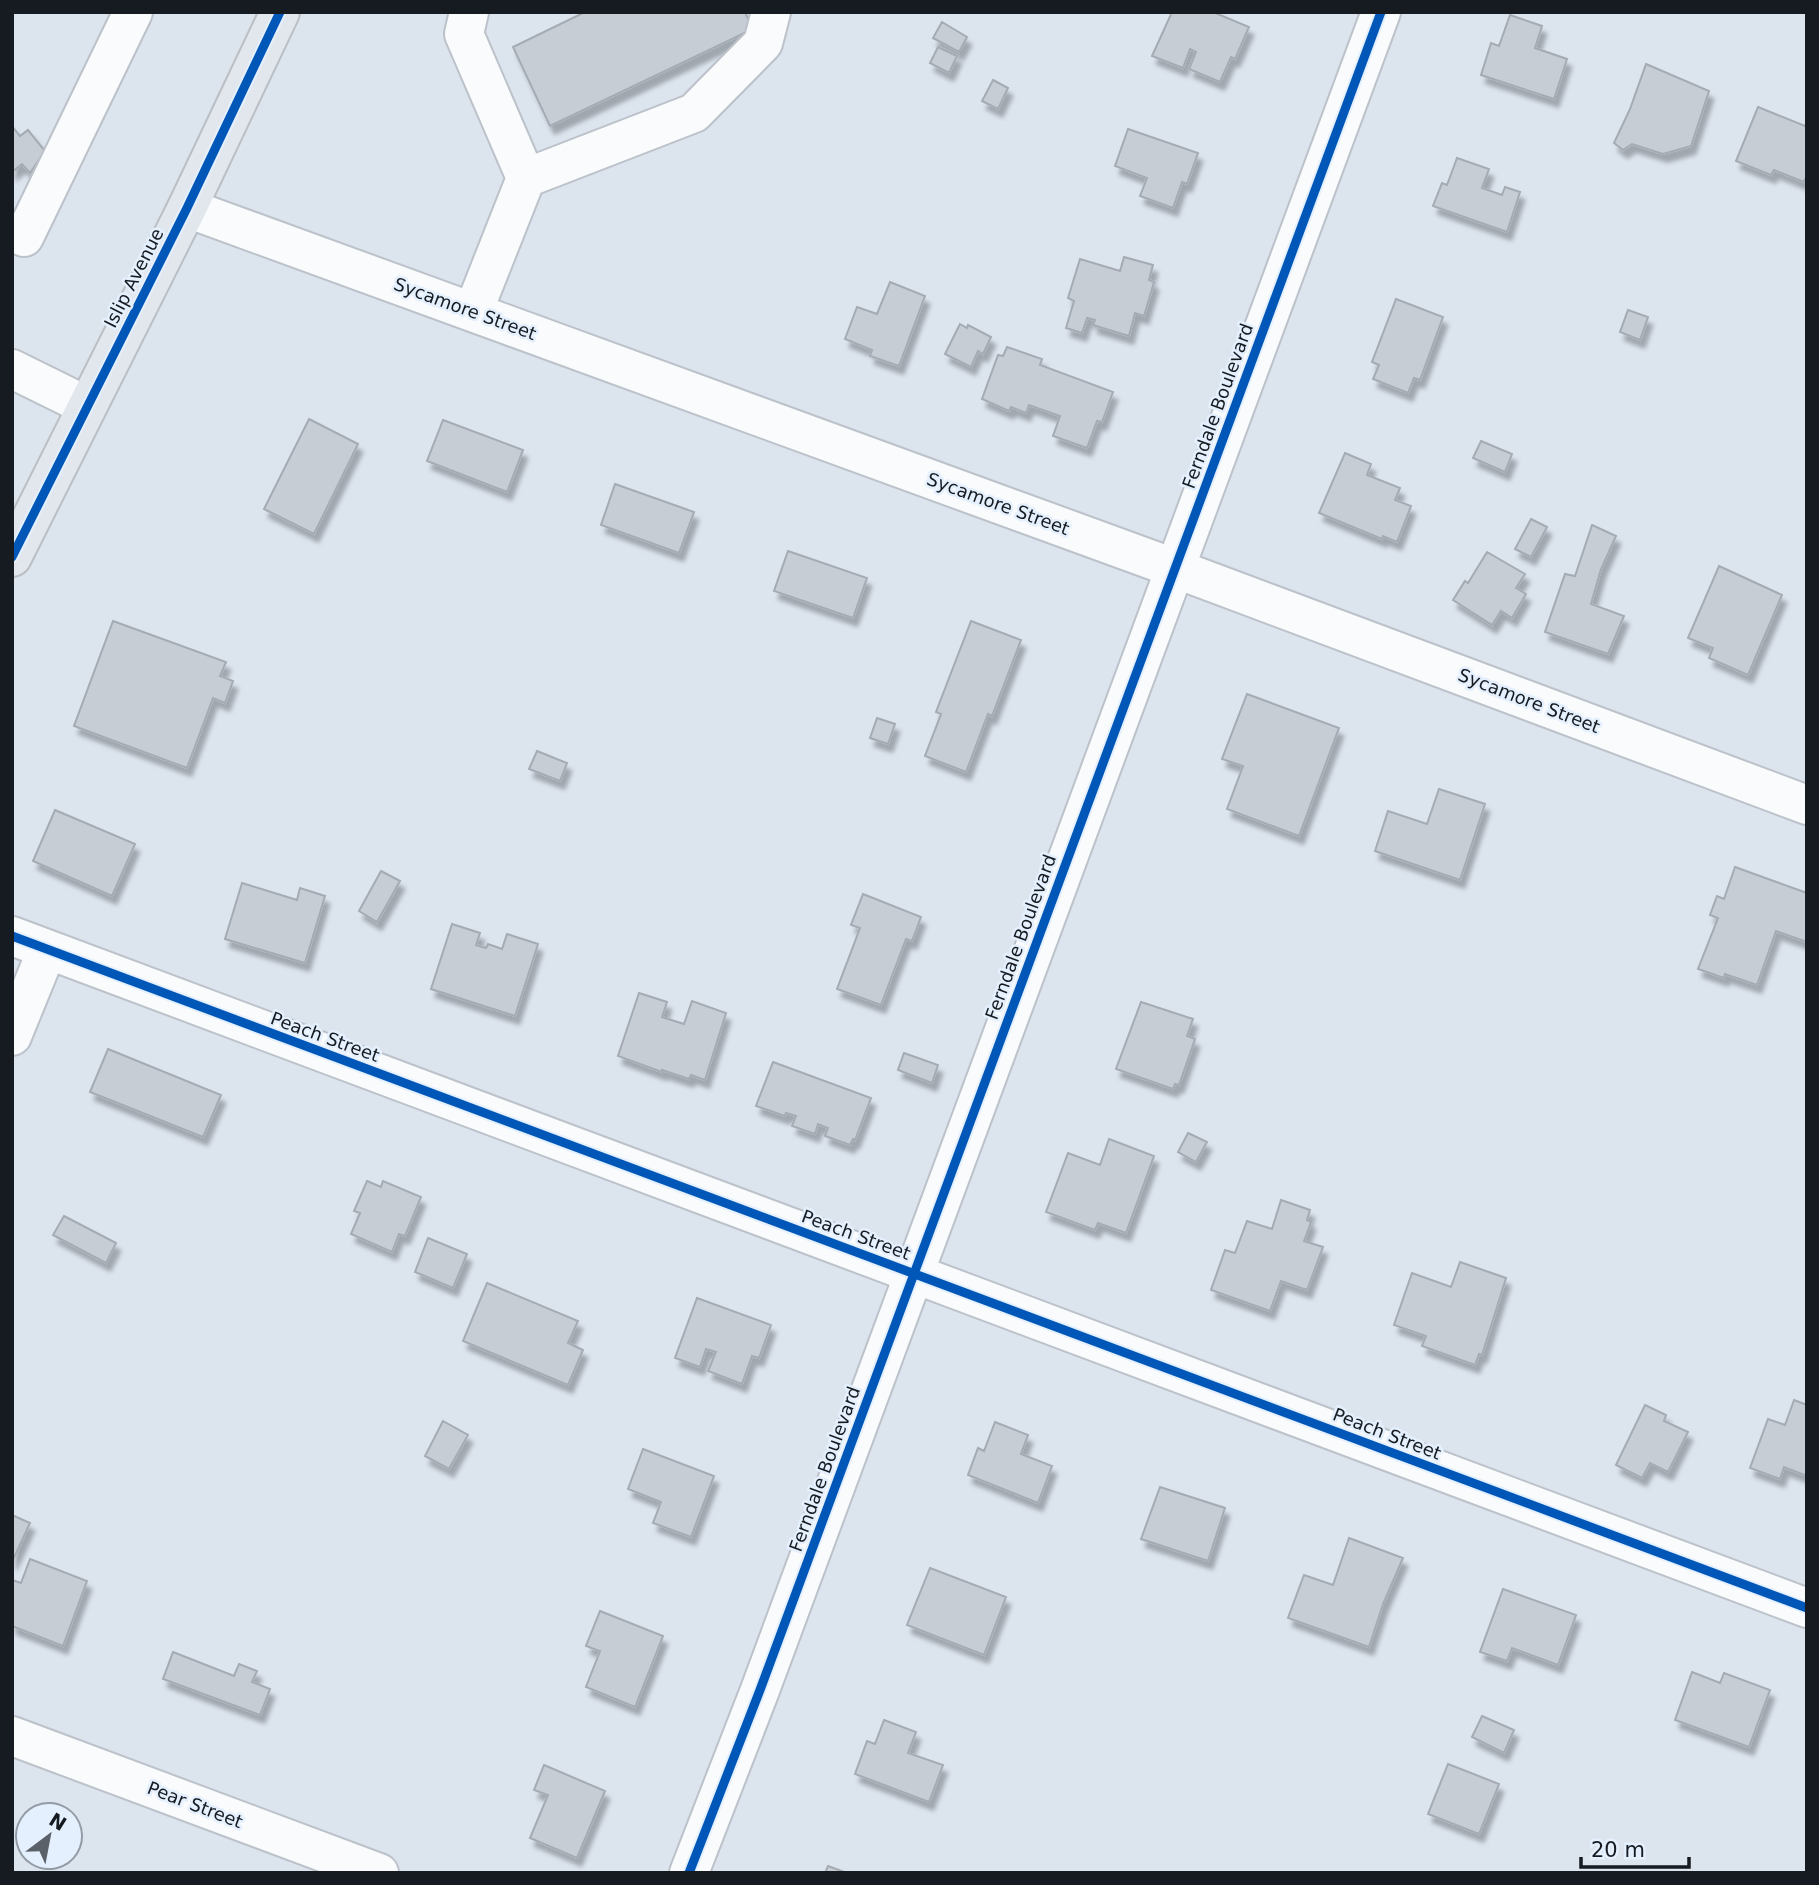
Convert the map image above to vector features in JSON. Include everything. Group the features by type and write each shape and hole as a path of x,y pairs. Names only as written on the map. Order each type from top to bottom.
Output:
{"main road":[{"name":"Islip Avenue","path":"12,557 187,208 280,12"}],"street":[{"path":"12,232 24,237 133,12"},
{"path":"469,12 464,34 526,178 473,312"},
{"path":"526,178 694,113 763,43 771,12"},
{"name":"Ferndale Boulevard","path":"690,1873 1381,12"},
{"name":"Sycamore Street","path":"187,208 1174,568 1807,805"},
{"path":"12,369 87,406"},
{"name":"Peach Street","path":"12,936 1807,1608"},
{"path":"12,1036 47,950"},
{"name":"Pear Street","path":"12,1737 379,1873"}],"building":[{"path":"585,12 745,12 753,29 550,126 513,47"},
{"path":"1172,12 1213,12 1249,27 1235,59 1231,57 1220,82 1189,69 1196,52 1190,49 1183,68 1152,56"},
{"path":"1510,15 1542,26 1535,48 1567,59 1554,99 1481,75 1491,43 1499,46"},
{"path":"942,22 967,37 959,52 933,38"},
{"path":"938,47 957,56 949,73 930,63"},
{"path":"1646,64 1709,91 1691,146 1663,154 1632,144 1623,150 1614,143"},
{"path":"993,80 1008,88 998,109 982,101"},
{"path":"1758,107 1805,126 1807,122 1807,175 1804,182 1774,170 1771,175 1736,161"},
{"path":"12,126 20,136 28,130 45,151 30,173 22,164 12,172"},
{"path":"1128,129 1198,153 1187,184 1182,182 1173,208 1140,196 1147,178 1115,166"},
{"path":"1457,158 1489,169 1482,188 1502,195 1505,187 1520,192 1507,232 1433,206 1442,183 1447,185"},
{"path":"1124,257 1153,265 1149,280 1154,282 1144,316 1135,313 1129,336 1093,325 1095,320 1087,318 1082,333 1066,328 1074,301 1068,298 1080,259 1120,271"},
{"path":"890,282 925,296 899,366 870,356 872,350 845,339 857,307 877,314"},
{"path":"1396,299 1443,317 1420,380 1414,378 1408,393 1373,379 1379,365 1372,362"},
{"path":"1628,310 1648,317 1640,340 1620,332"},
{"path":"960,324 967,328 968,325 991,337 983,354 978,351 971,367 945,354"},
{"path":"1007,347 1042,359 1040,365 1113,392 1102,422 1097,421 1087,448 1053,436 1060,416 1029,405 1026,413 1011,407 1009,411 982,399 998,355 1003,356"},
{"path":"309,419 358,444 314,534 264,509"},
{"path":"443,420 523,450 507,492 427,461"},
{"path":"1481,441 1512,454 1505,472 1473,458"},
{"path":"1345,453 1371,464 1367,475 1400,488 1395,500 1411,506 1397,542 1383,536 1382,539 1319,513"},
{"path":"615,484 694,512 679,553 601,525"},
{"path":"1531,519 1547,527 1531,557 1515,549"},
{"path":"1592,525 1616,536 1601,569 1591,604 1624,616 1608,654 1545,632 1565,574 1575,576"},
{"path":"788,551 867,578 853,618 774,591"},
{"path":"1487,552 1525,574 1516,588 1526,594 1512,618 1501,611 1492,625 1453,600 1465,581 1468,583"},
{"path":"1719,566 1782,595 1748,675 1709,658 1713,648 1688,638"},
{"path":"113,621 226,662 220,676 233,681 225,703 213,698 187,768 74,726"},
{"path":"971,621 1021,640 992,716 988,714 966,772 925,756 941,714 936,712"},
{"path":"1247,694 1339,728 1299,836 1227,809 1243,766 1222,759"},
{"path":"877,718 895,724 888,744 870,738"},
{"path":"537,751 567,763 560,781 529,769"},
{"path":"1439,789 1485,804 1460,880 1375,851 1388,811 1427,824"},
{"path":"55,810 135,844 112,896 33,861"},
{"path":"1735,867 1807,893 1807,942 1776,931 1757,985 1725,974 1724,978 1698,969 1718,918 1710,915 1717,896 1724,899"},
{"path":"381,871 400,881 377,922 359,911"},
{"path":"242,883 297,900 300,888 325,896 305,963 225,939"},
{"path":"863,894 921,917 912,941 906,939 881,1005 837,989 860,928 851,925"},
{"path":"452,924 480,933 476,945 486,948 488,944 502,949 507,934 538,944 515,1016 431,989"},
{"path":"639,993 667,1002 662,1017 684,1024 692,1001 726,1013 705,1080 691,1075 689,1079 662,1072 618,1056"},
{"path":"1141,1002 1193,1019 1187,1036 1195,1039 1179,1085 1175,1084 1173,1089 1116,1069"},
{"path":"108,1049 221,1095 203,1137 90,1092"},
{"path":"904,1053 938,1065 932,1083 898,1070"},
{"path":"773,1062 871,1098 855,1140 853,1139 850,1145 825,1136 828,1128 818,1124 815,1134 792,1126 796,1116 786,1113 785,1116 756,1106"},
{"path":"1188,1133 1207,1142 1196,1162 1178,1152"},
{"path":"1109,1139 1154,1156 1126,1233 1098,1223 1095,1230 1046,1212 1068,1153 1100,1165"},
{"path":"367,1181 381,1187 383,1181 421,1197 405,1236 399,1234 392,1252 351,1234 360,1213 354,1211"},
{"path":"1281,1200 1310,1210 1307,1220 1311,1222 1304,1241 1323,1247 1307,1290 1281,1281 1270,1311 1211,1290 1225,1250 1235,1253 1247,1221 1272,1229"},
{"path":"64,1216 116,1243 106,1263 53,1235"},
{"path":"428,1238 467,1254 453,1288 415,1272"},
{"path":"1460,1262 1506,1278 1482,1355 1479,1354 1475,1365 1422,1346 1426,1336 1394,1325 1412,1273 1451,1287"},
{"path":"487,1283 578,1321 568,1343 583,1350 568,1385 463,1341"},
{"path":"697,1298 771,1325 759,1358 752,1356 742,1384 708,1371 716,1352 706,1349 700,1367 675,1358"},
{"path":"1794,1400 1807,1405 1807,1476 1784,1467 1780,1479 1750,1468 1768,1419 1785,1425"},
{"path":"1645,1405 1666,1415 1664,1421 1688,1432 1668,1472 1650,1463 1642,1478 1616,1465"},
{"path":"443,1421 468,1435 449,1469 425,1456"},
{"path":"995,1422 1028,1435 1021,1454 1052,1466 1038,1503 968,1475 978,1448 984,1451"},
{"path":"643,1449 714,1476 691,1537 653,1523 661,1502 628,1489"},
{"path":"1160,1487 1225,1508 1208,1561 1141,1539"},
{"path":"12,1515 30,1523 12,1562"},
{"path":"1349,1538 1403,1558 1383,1604 1369,1647 1288,1618 1304,1575 1333,1585"},
{"path":"30,1559 87,1581 63,1646 12,1626 12,1580 21,1583"},
{"path":"930,1568 1006,1597 984,1655 907,1625"},
{"path":"1503,1589 1576,1615 1558,1665 1512,1648 1507,1661 1480,1652"},
{"path":"600,1611 663,1636 635,1707 586,1687 600,1651 586,1646"},
{"path":"173,1652 234,1676 239,1664 257,1671 252,1682 270,1689 260,1715 163,1679"},
{"path":"1692,1672 1720,1683 1724,1673 1770,1690 1749,1747 1675,1720"},
{"path":"1482,1716 1514,1730 1504,1753 1472,1737"},
{"path":"884,1720 916,1732 908,1753 943,1765 929,1802 855,1774 867,1741 875,1744"},
{"path":"1448,1764 1499,1784 1479,1834 1428,1814"},
{"path":"544,1765 605,1791 577,1858 530,1838 548,1795 534,1790"},
{"path":"828,1866 847,1873 825,1873"}],"cycle path":[{"path":"12,557 187,208 280,12"},
{"path":"689,1873 760,1690 1381,12"},
{"path":"12,936 1807,1608"}]}
